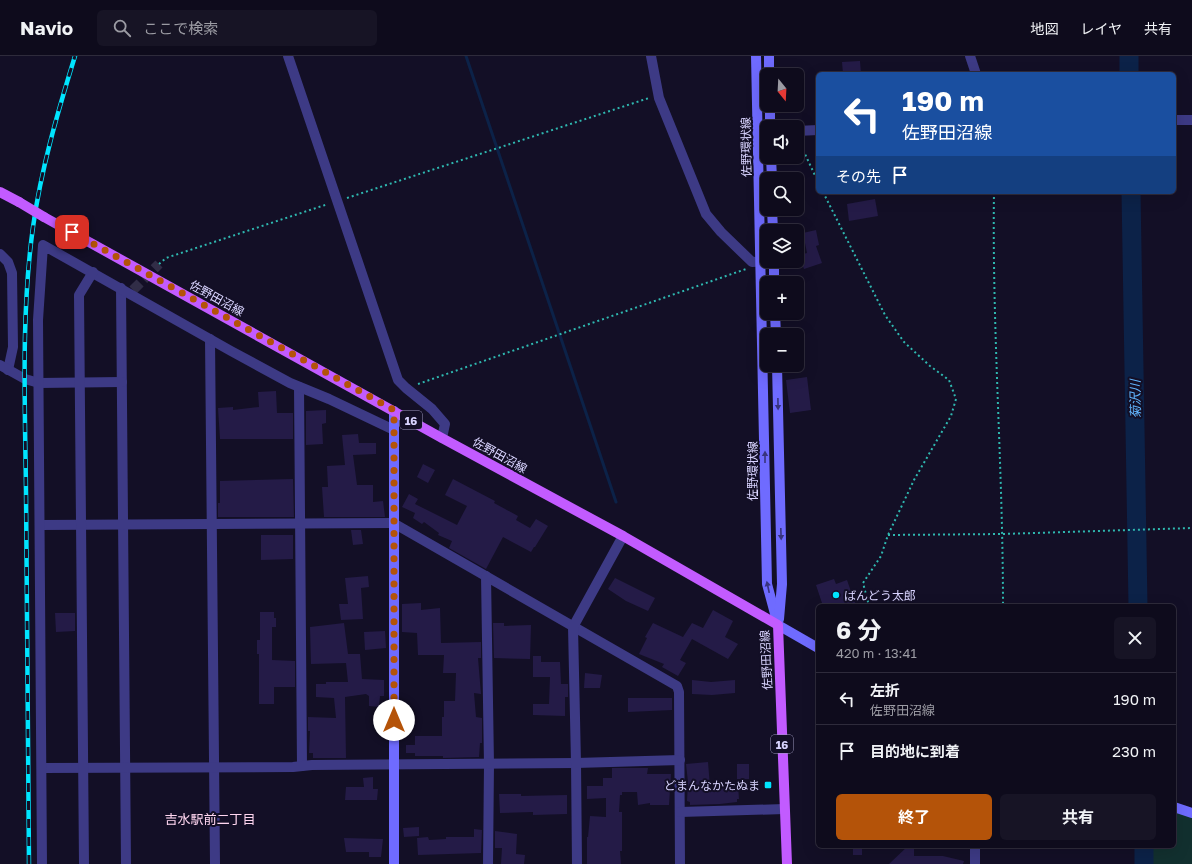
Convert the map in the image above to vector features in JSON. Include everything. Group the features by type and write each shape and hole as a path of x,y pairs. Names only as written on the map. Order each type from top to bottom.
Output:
{"main road":[{"name":"佐野環状線","path":"756,56 762,120"},
{"path":"769,56 769,68"},
{"name":"佐野環状線","path":"762,164 757,262 767,584 778,624"},
{"name":"佐野田沼線","path":"0,192 442,438 623,536 778,624 787,864"},
{"path":"777,372 782,584 778,624 816,647"},
{"path":"394,410 394,864"},
{"path":"1176,808 1192,813"}],"street":[{"path":"288,56 398,380 432,409 445,424 442,438"},
{"path":"651,56 659,95 685,165 706,214 721,232 757,262 760,262"},
{"path":"970,56 975,72"},
{"path":"1176,120 1192,120"},
{"path":"804,131 816,130"},
{"path":"42,864 38,320 43,245 121,288 132,292 210,339 298,387 329,399 394,430"},
{"path":"0,254 8,262 12,273 13,347 4,368 25,379 38,383 122,382"},
{"path":"84,864 80,295 93,272"},
{"path":"121,288 126,864"},
{"path":"210,339 215,864"},
{"path":"298,387 302,766"},
{"path":"40,525 394,524 486,576 573,628 677,686 679,692 680,864"},
{"path":"577,864 573,628 623,536"},
{"path":"486,576 489,764 488,864"},
{"path":"42,768 576,763 680,760"},
{"path":"680,812 784,809"},
{"path":"974,848 975,864"}],"path":[{"path":"159,264 166,258 659,95"},
{"path":"804,151 816,178"},
{"path":"824,194 885,315 904,342 930,366 949,380 956,399 951,416 914,480 888,535 881,556 863,583 868,604"},
{"path":"994,194 993,259 1003,534 1003,604"},
{"path":"406,388 746,270 757,262"},
{"path":"888,535 1003,534 1192,528"}],"green space":[{"path":"1176,808 1192,813 1192,864 1148,864 1149,848 1176,848"}],"building":[{"path":"860,61 861,72 843,72 842,62"},
{"path":"875,199 878,216 849,221 847,204"},
{"path":"816,230 819,245 816,246 822,263 804,269 804,254 807,253 804,233"},
{"path":"807,377 811,410 790,413 786,380"},
{"path":"276,391 277,413 293,413 293,439 220,439 218,408 233,407 233,410 259,407 258,392"},
{"path":"326,410 326,423 322,424 323,444 306,445 306,411"},
{"path":"358,434 359,443 376,443 376,454 353,455 357,485 373,485 373,502 383,501 385,517 324,517 322,487 328,487 327,466 345,465 342,435"},
{"path":"423,464 435,470 428,483 417,477"},
{"path":"293,479 294,517 218,517 218,503 220,503 220,481"},
{"path":"453,479 495,501 494,503 518,516 516,520 530,528 536,519 548,526 531,552 503,537 486,569 449,548 452,541 438,535 439,533 424,522 422,524 413,518 415,513 402,507 409,494 418,499 415,504 457,525 467,506 445,495"},
{"path":"351,530 361,530 363,544 353,545"},
{"path":"261,535 293,535 293,559 261,560"},
{"path":"368,576 369,587 361,588 363,619 341,620 339,604 348,604 345,578"},
{"path":"615,578 655,598 648,611 626,601 608,589"},
{"name":"ばんどう太郎","path":"834,579 836,584 847,580 855,604 822,604 816,585"},
{"path":"421,603 421,610 440,608 441,643 481,642 481,658 478,658 481,694 474,693 476,717 482,718 482,743 480,743 479,757 443,758 443,756 415,756 415,753 406,753 406,745 415,745 415,736 442,736 444,701 455,701 456,673 443,673 444,655 418,655 417,633 402,632 402,604"},
{"path":"713,610 733,621 725,637 738,644 728,659 692,639 680,660 686,663 678,676 662,667 664,664 639,654 647,638 645,637 653,623 683,637 692,623 703,628"},
{"path":"260,612 274,612 274,618 276,618 276,627 272,627 272,660 295,661 295,687 274,687 274,704 259,704 259,654 257,654 257,640 260,640"},
{"path":"55,613 75,613 75,631 56,632"},
{"path":"344,623 348,654 360,654 362,679 384,680 384,696 380,696 379,707 369,706 369,696 366,694 345,697 346,758 313,758 313,753 309,753 310,731 308,731 308,717 336,718 334,698 316,697 316,684 326,684 326,682 348,682 346,663 311,664 310,627"},
{"path":"493,623 504,623 504,626 531,625 530,659 494,658"},
{"path":"385,631 386,648 365,650 364,632"},
{"path":"533,656 541,656 541,662 560,662 561,684 568,684 568,697 565,697 565,716 533,715 533,704 549,704 550,677 533,677"},
{"path":"585,673 602,675 600,688 584,688"},
{"path":"692,680 711,682 735,680 735,693 712,695 692,694"},
{"path":"628,698 672,698 672,710 628,712"},
{"path":"708,762 710,787 738,786 739,799 737,799 737,802 690,805 690,802 687,801 688,782 686,764"},
{"path":"737,764 749,764 749,779 737,779"},
{"path":"612,768 648,768 647,774 671,774 669,805 650,805 650,803 638,805 637,792 622,792 622,795 620,795 619,812 622,812 622,851 620,851 621,864 587,864 587,837 590,816 606,817 606,798 587,799 587,786 603,786 603,778 612,778"},
{"path":"373,777 373,789 378,789 377,800 345,800 346,787 364,787 363,778"},
{"path":"499,794 521,794 521,796 567,795 567,814 533,815 533,812 500,813"},
{"path":"419,827 419,836 404,837 403,828"},
{"path":"474,829 482,830 481,853 418,855 417,838 428,837 429,840 446,839 446,837 474,837"},
{"path":"495,831 517,834 516,854 525,855 524,864 501,864 502,848 495,848"},
{"path":"344,838 383,839 381,857 369,857 369,852 346,852"},
{"path":"853,848 862,848 862,855 853,855"},
{"path":"906,848 914,848 914,856 943,856 964,861 963,864 889,864"}],"waterway":[{"path":"466,56 616,502"},
{"name":"菊沢川","path":"1129,56 1129,72"},
{"name":"菊沢川","path":"1131,194 1138,604"},
{"name":"菊沢川","path":"1144,848 1144,864"}],"tunnel":[{"path":"133,290 159,264"}],"railway":[{"path":"29,864 25,326 29,260 36,205 56,119 75,56"}],"place":[{"name":"ばんどう太郎","path":"836,595"},
{"name":"どまんなかたぬま","path":"768,785"}],"district":[{"name":"吉水駅前二丁目","path":"210,819"}],"route":[{"path":"72,232 394,410 394,720"}]}
